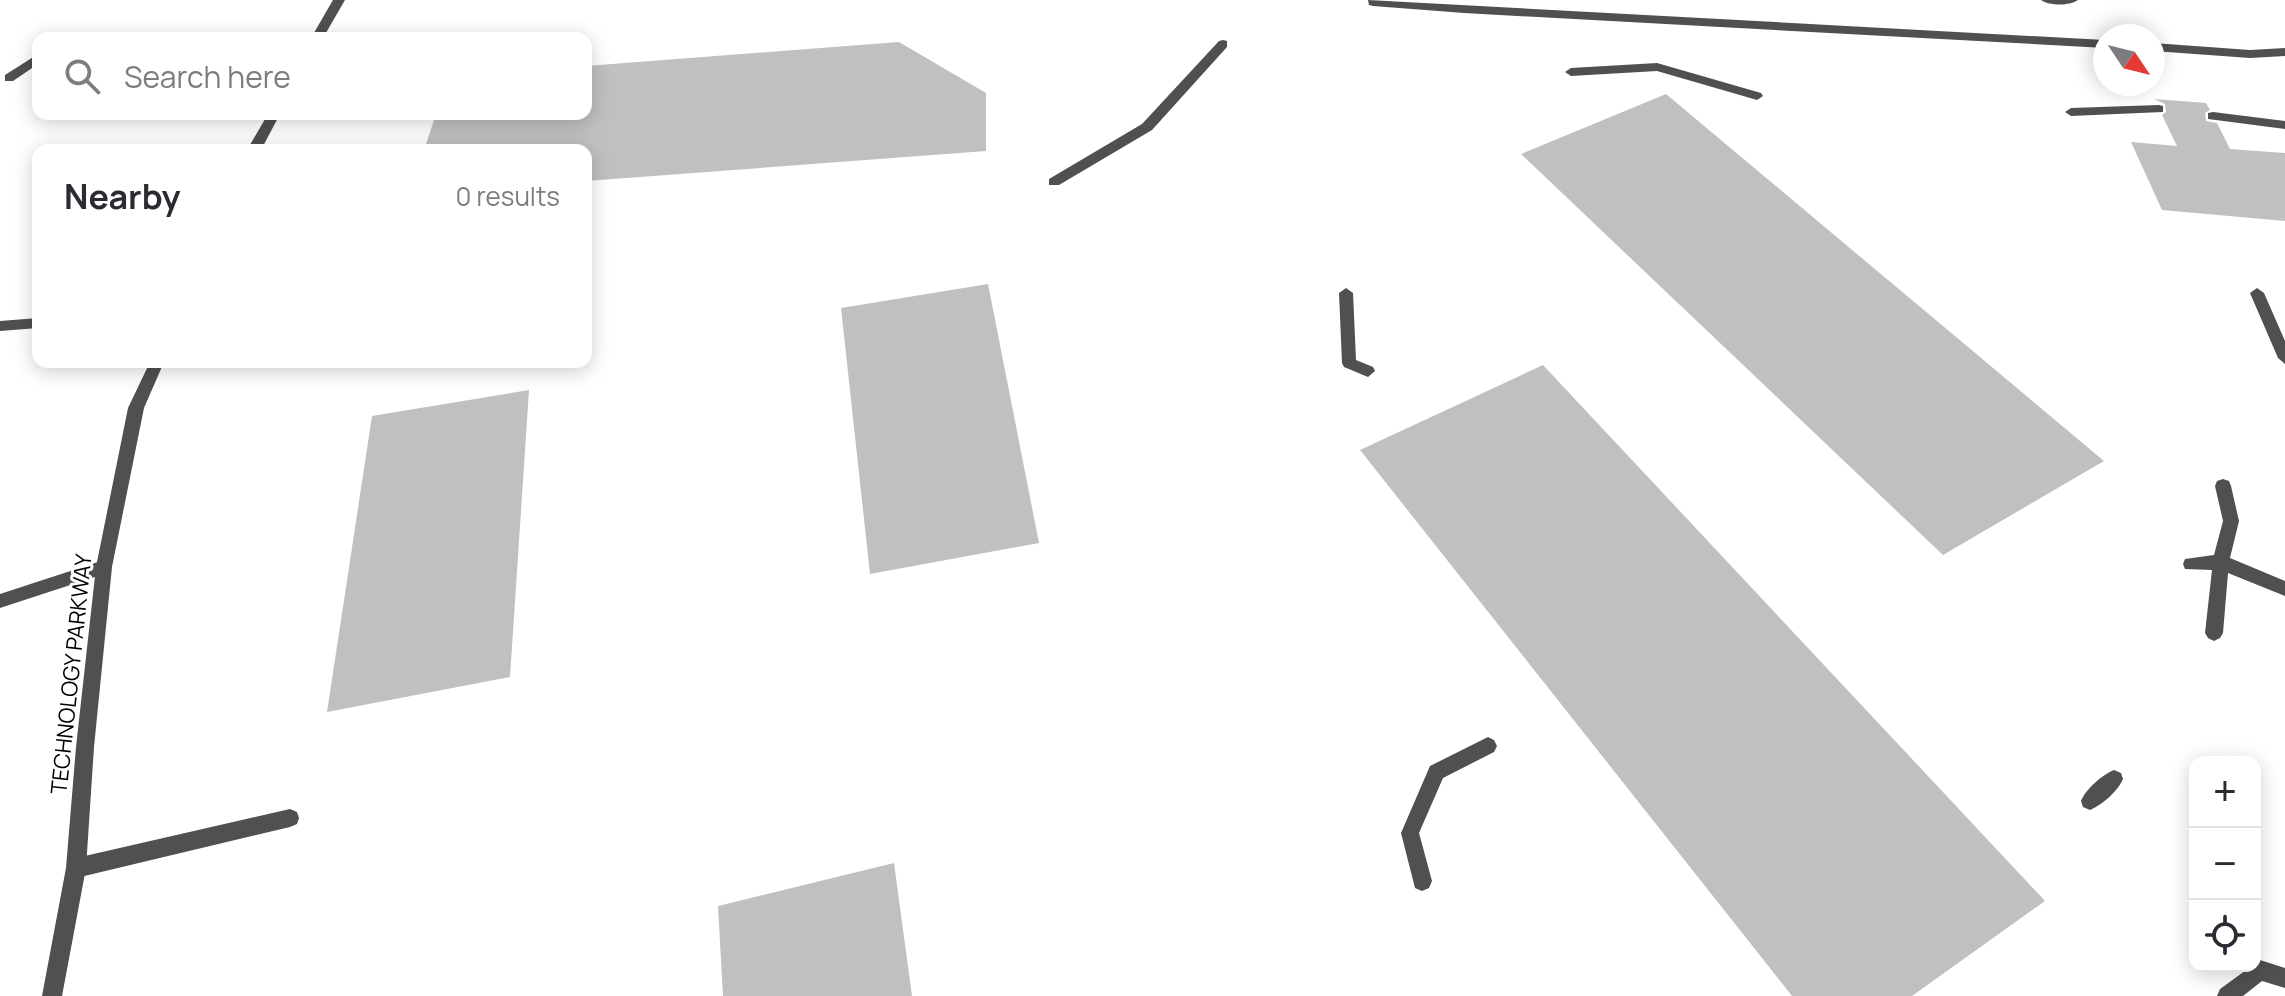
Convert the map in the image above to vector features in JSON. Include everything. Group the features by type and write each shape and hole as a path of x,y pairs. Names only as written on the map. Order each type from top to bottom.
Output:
{"street":[{"path":"320,32 339,0"},
{"path":"1538,0 1540,16"},
{"path":"2047,0 2072,0"},
{"path":"1373,2 1540,16 2093,43"},
{"path":"1054,182 1147,127 1223,44"},
{"path":"2165,48 2250,54 2285,52"},
{"path":"9,78 32,62"},
{"path":"1571,72 1657,67 1757,96"},
{"path":"2071,112 2159,109"},
{"path":"2213,116 2285,125"},
{"path":"257,144 271,120"},
{"path":"1346,293 1349,363 1368,371"},
{"path":"2257,293 2285,358"},
{"path":"0,326 32,323"},
{"name":"TECHNOLOGY PARKWAY","path":"52,996 76,868 104,567 136,408 154,368"},
{"path":"2214,633 2221,562 2231,521 2223,486"},
{"path":"2191,564 2221,562 2285,589"},
{"path":"0,601 104,567"},
{"path":"1422,881 1410,833 1436,772 1488,746"},
{"path":"2090,801 2114,779"},
{"path":"76,868 290,818"},
{"path":"2227,996 2260,970 2285,978"}],"building":[{"path":"899,42 986,93 986,151 592,181 592,144 426,144 434,120 592,120 592,66"},
{"path":"1666,94 2104,461 1943,555 1521,154"},
{"path":"2154,99 2206,103 2210,110 2205,113 2206,121 2217,123 2230,149 2285,153 2285,221 2162,210 2131,142 2177,146 2162,115 2166,112 2165,104"},
{"path":"988,284 1039,543 870,574 841,308"},
{"path":"1543,365 2045,901 1912,996 1792,996 1360,450"},
{"path":"529,390 510,677 327,712 372,416"},
{"path":"894,863 912,996 723,996 718,906"}]}
